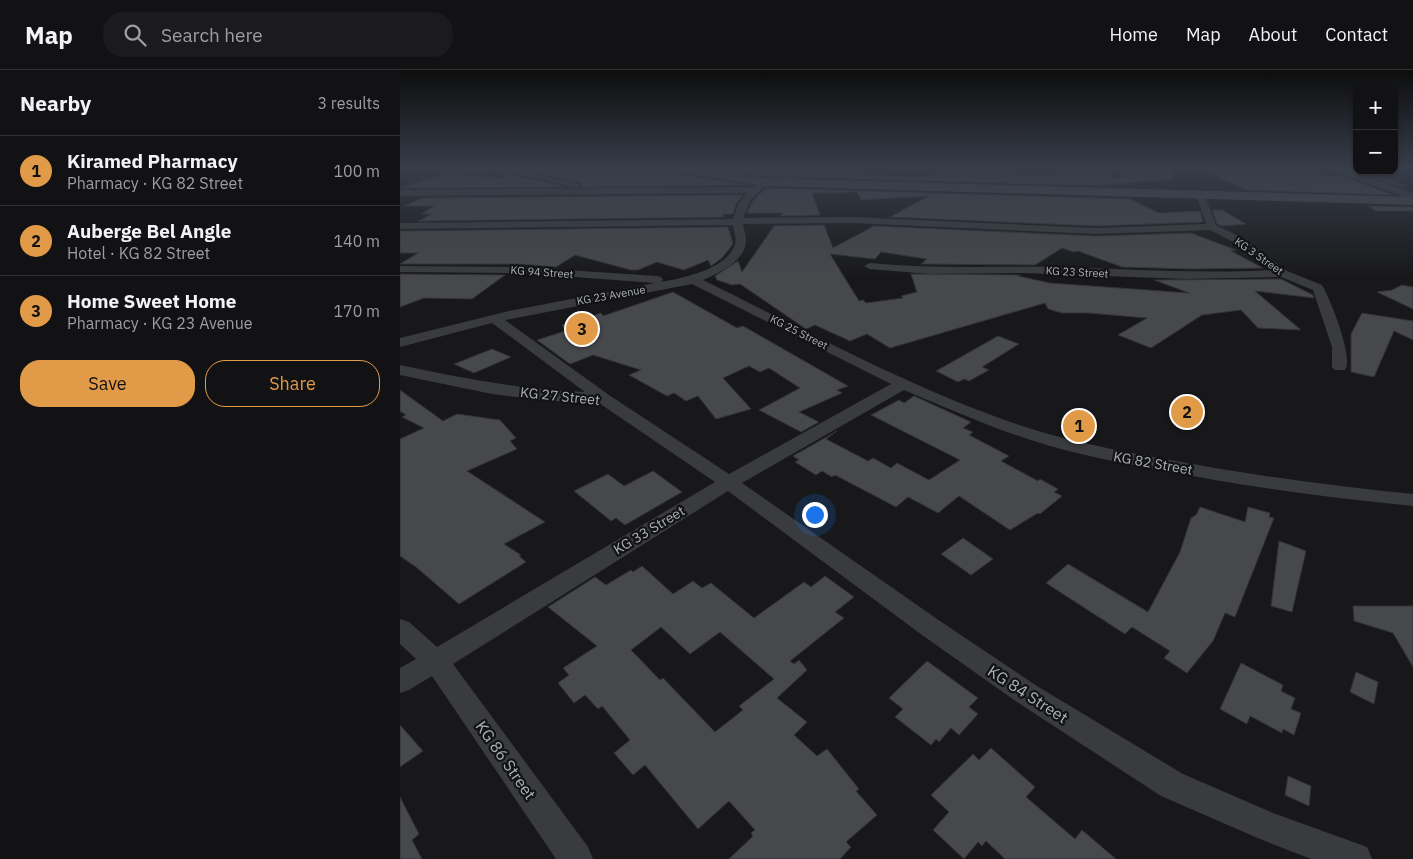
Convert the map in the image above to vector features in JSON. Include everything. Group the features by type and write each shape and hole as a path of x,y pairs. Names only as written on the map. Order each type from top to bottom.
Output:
{"street":[{"name":"KG 23 Avenue","path":"400,343 435,332 494,318 689,281 726,262 739,249 741,238 738,220 745,204"},
{"path":"400,226 738,220 852,220 1096,231 1156,230 1212,227 1204,204"},
{"name":"KG 3 Street","path":"1212,227 1238,240 1283,273 1318,288 1339,346 1340,367"},
{"name":"KG 23 Street","path":"870,266 921,271 1026,270 1156,276 1247,276 1283,273"},
{"name":"KG 94 Street","path":"400,269 521,270 689,281"},
{"name":"KG 25 Street","path":"689,281 903,384"},
{"path":"494,318 603,398"},
{"name":"KG 27 Street","path":"400,370 492,389 551,396 603,398 728,482"},
{"name":"KG 33 Street","path":"400,682 728,482 903,384"},
{"name":"KG 82 Street","path":"903,384 988,420 1069,446 1240,479 1350,494 1413,500"},
{"name":"KG 84 Street","path":"728,482 931,628 1027,694 1172,785 1270,828 1354,859"},
{"name":"KG 86 Street","path":"400,629 436,661 576,859"}],"building":[{"path":"409,204 736,204 733,214 723,214 724,217 418,221 432,214 421,214 434,206 404,206"},
{"path":"751,204 816,204 820,215 780,216 783,213 747,213"},
{"path":"914,204 1140,204 1159,213 1200,211 1203,222 1096,226 890,217"},
{"path":"1368,206 1413,207 1413,211 1376,211"},
{"path":"1212,210 1222,210 1246,224 1222,226 1217,224"},
{"path":"824,225 833,248 874,226 1096,236 1191,233 1236,250 1231,251 1263,268 1191,269 1122,267 1078,251 1074,252 1062,248 1035,265 921,264 927,259 881,252 875,259 830,254 859,301 863,300 866,303 903,298 901,296 917,292 911,274 1020,275 1018,276 1050,283 1189,293 1154,280 1281,279 1313,295 1314,298 1255,291 1301,330 1258,328 1241,310 1202,315 1151,348 1118,335 1147,318 1088,313 1062,313 1048,309 1045,303 890,348 867,334 850,341 815,325 806,329 740,284 732,285 717,280 715,276 738,261 742,272 774,226"},
{"path":"728,227 733,244 722,258 711,266 708,260 684,270 657,262 638,270 631,270 575,255 556,267 520,264 400,264 418,253 400,253 400,231"},
{"path":"400,274 505,275 472,299 424,298 400,307"},
{"path":"1402,285 1413,287 1413,309 1377,292 1392,290"},
{"path":"673,292 737,328 743,326 848,386 837,390 842,393 799,412 819,422 801,432 759,410 800,388 769,368 760,372 749,366 723,378 751,409 716,419 698,396 686,401 674,393 667,396 629,375 641,370 593,355 570,364 537,340 565,331 562,325 601,313 603,316"},
{"path":"1362,313 1413,321 1413,340 1394,331 1374,377 1351,372 1351,334"},
{"path":"998,336 1019,344 982,367 989,370 969,381 964,379 958,382 936,371"},
{"path":"492,349 511,357 474,373 454,364"},
{"path":"400,390 443,421 457,414 500,420 516,438 510,441 517,449 467,471 545,522 504,544 521,555 519,556 526,562 459,604 416,567 400,556 400,439 424,428 402,417 406,415 400,411"},
{"path":"914,396 971,422 963,428 973,432 969,435 1009,456 1001,461 1038,481 1040,479 1058,489 1054,492 1062,496 1040,514 1038,513 1010,530 959,496 938,513 908,497 896,507 835,475 832,477 822,471 816,475 795,462 799,460 793,456 837,431 826,439 868,461 873,458 891,468 897,463 929,480 960,460 871,415 899,400 904,403"},
{"path":"653,471 682,492 625,525 616,518 611,521 574,491 608,474 624,486"},
{"path":"1200,507 1245,522 1248,507 1270,513 1269,517 1274,518 1235,617 1225,613 1213,641 1187,673 1164,658 1170,651 1132,627 1125,634 1046,583 1068,564 1148,612 1180,552 1191,518 1196,515"},
{"path":"963,538 993,559 971,575 941,554"},
{"path":"1279,541 1306,551 1292,612 1271,606"},
{"path":"642,566 673,594 693,581 702,588 711,583 754,618 804,582 811,587 825,576 854,597 835,612 844,618 790,661 794,664 799,660 807,670 777,698 807,722 794,735 817,756 827,749 859,789 856,791 877,815 846,842 851,847 840,859 729,859 753,836 751,833 755,830 729,801 698,829 645,765 633,775 614,753 630,740 602,706 598,709 585,695 574,703 558,683 569,675 563,668 597,646 548,607 595,577 606,585 631,570 633,572","holes":["661,627 690,654 720,632 774,679 739,706 743,710 715,732 663,678 660,680 631,650"]},
{"path":"1353,606 1413,606 1413,667 1393,633 1354,621"},
{"path":"927,661 978,698 969,707 978,714 959,735 951,728 939,742 936,739 931,745 895,717 903,709 889,698"},
{"path":"1241,663 1283,685 1281,691 1295,698 1291,709 1301,713 1294,735 1283,729 1282,733 1250,716 1247,724 1220,709"},
{"path":"1356,672 1378,682 1374,704 1350,692"},
{"path":"400,725 423,751 400,767"},
{"path":"991,748 1035,787 1026,797 1075,839 1082,830 1116,859 1005,859 986,841 982,846 978,842 964,859 933,830 949,812 931,795 973,754 979,760"},
{"path":"1288,776 1311,786 1309,806 1285,795"},
{"path":"400,797 419,834 412,840 422,859 400,859"}],"place":[{"name":"Home Sweet Home","path":"582,329"},
{"name":"Auberge Bel Angle","path":"1187,412"},
{"name":"Kiramed Pharmacy","path":"1079,426"}]}
